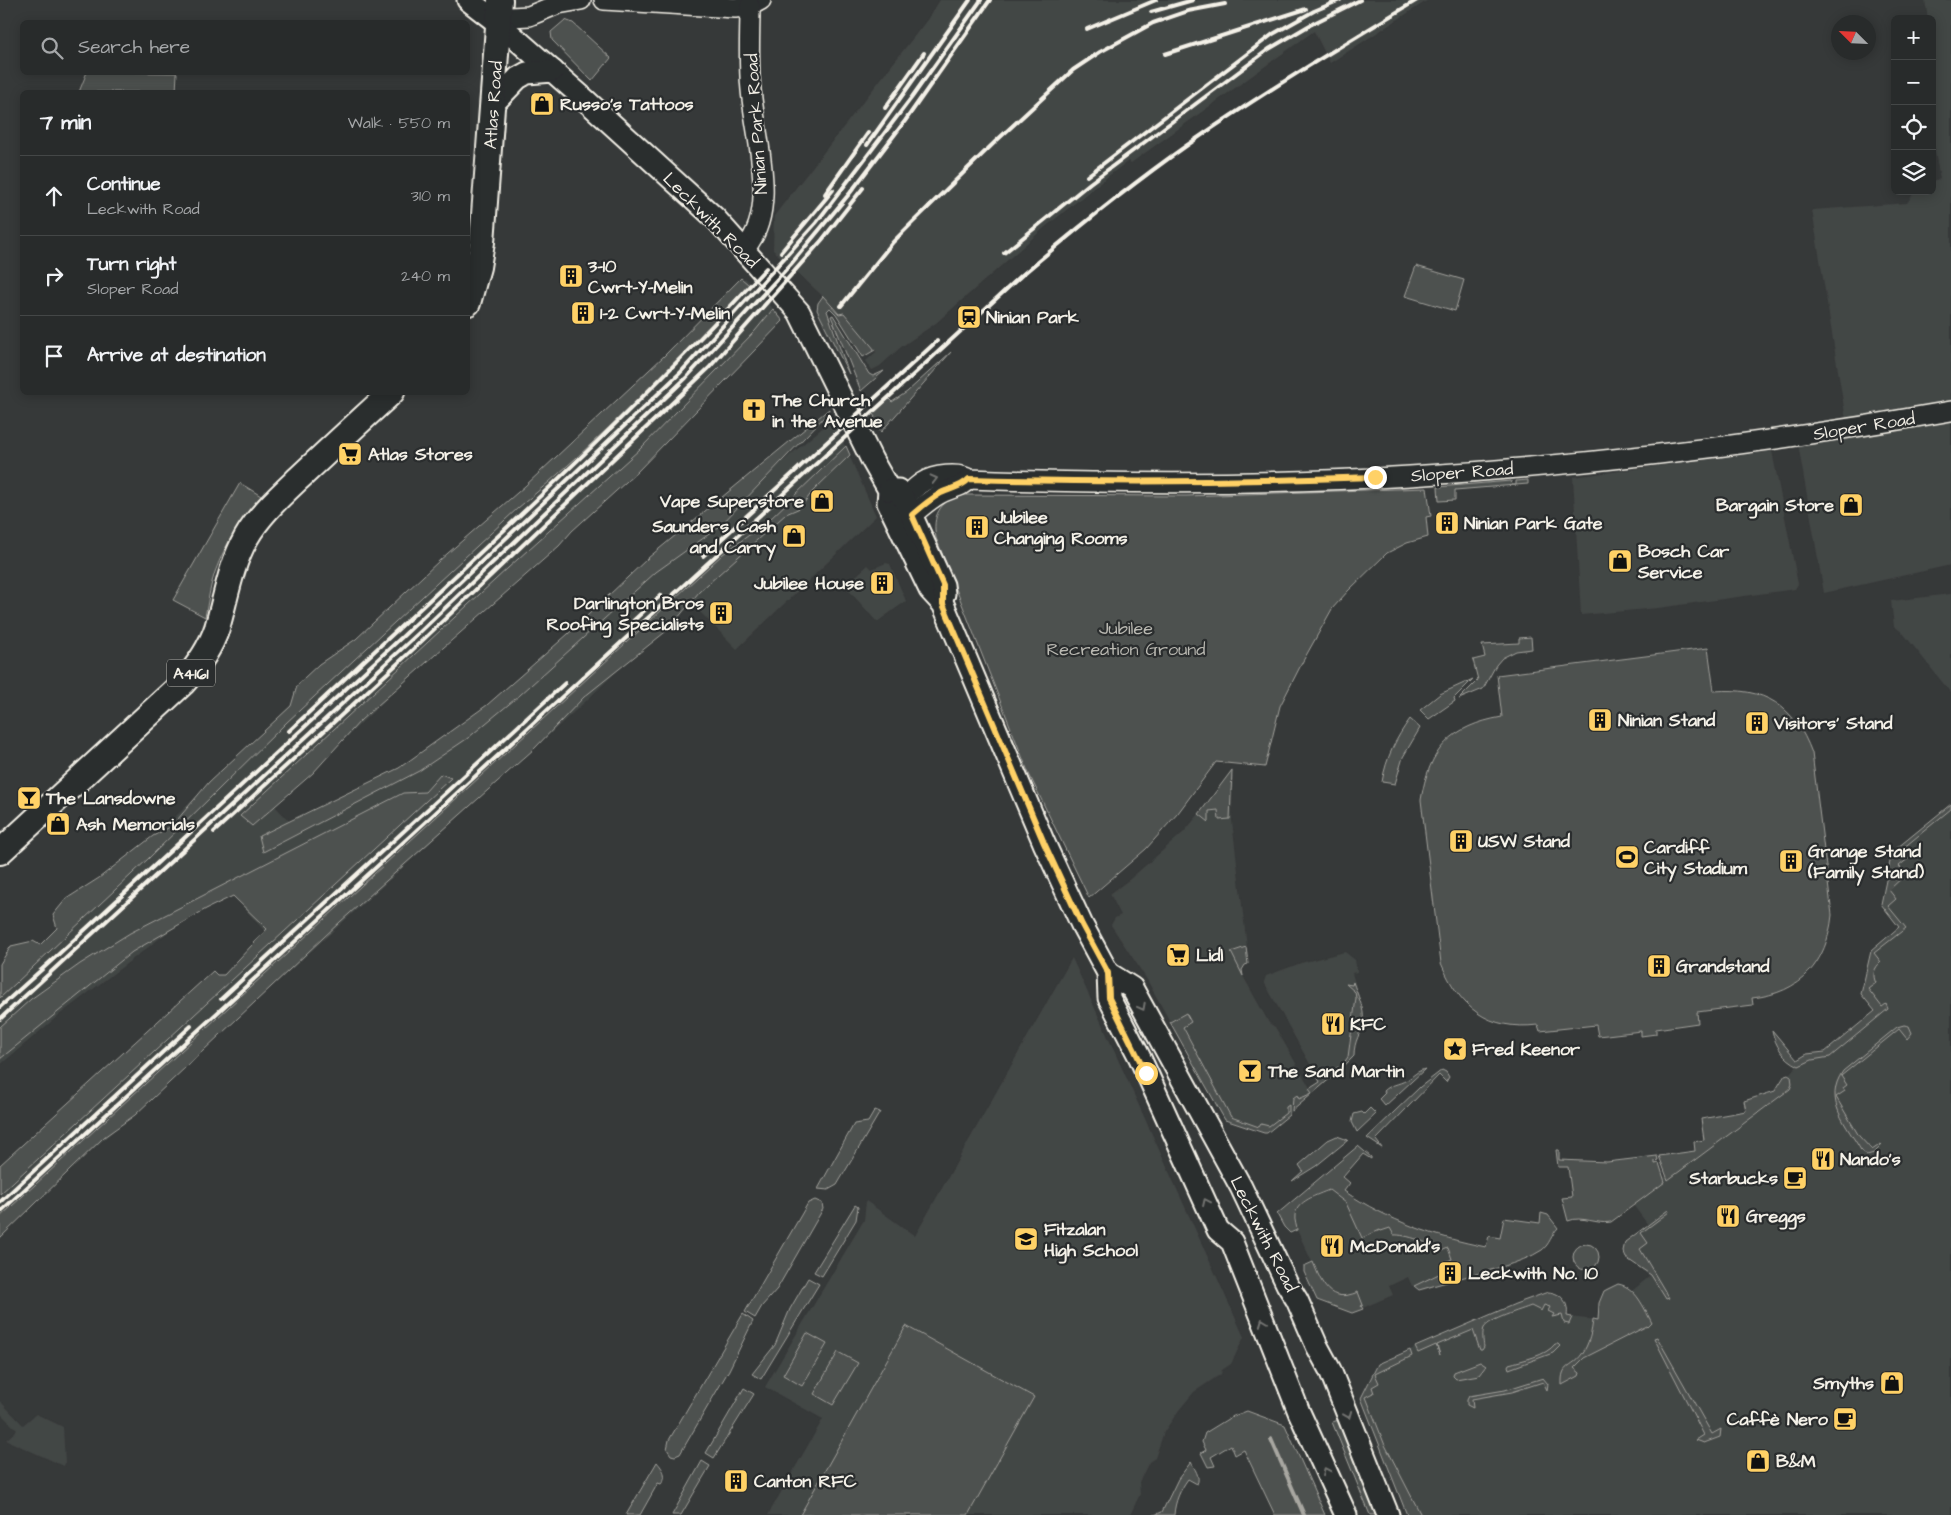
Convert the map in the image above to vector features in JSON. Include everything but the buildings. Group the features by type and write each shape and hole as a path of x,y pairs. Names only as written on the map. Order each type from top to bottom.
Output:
{"main road":[{"name":"Leckwith Road","path":"468,0 553,71 715,218 799,312 872,460 899,508 930,590 943,604 1044,843 1082,925 1108,973 1109,998 1140,1058 1218,1230 1232,1242 1299,1412 1346,1515"},
{"name":"Atlas Road","path":"470,295 478,268 482,242 494,103 500,0"},
{"path":"494,103 518,78 527,72 553,71"},
{"name":"A4161","path":"0,852 183,684 208,648 216,630 226,587 246,538 276,500 389,395"},
{"name":"Leckwith Road","path":"1108,973 1132,988 1241,1187 1287,1284 1297,1300 1316,1346 1330,1370 1388,1515"}],"street":[{"path":"499,24 511,18 529,16 558,4 581,0"},
{"path":"604,0 735,8 755,3"},
{"name":"Ninian Park Road","path":"744,249 753,238 757,228 762,194 762,171 751,90 755,3"},
{"name":"Sloper Road","path":"899,508 924,481 946,476 964,475 969,479 1076,482 1175,482 1409,476 1553,465 1735,444 1853,428 1951,411"}],"shaded area":[{"path":"940,0 1428,0 1330,63 1314,31 1131,163 1128,161 1111,174 1044,228 936,323 901,347 880,366 872,370 866,361 876,352 875,350 844,313 839,314 829,302 773,250 774,216 927,20"},
{"path":"1925,0 1951,0 1951,402 1846,420 1812,210 1907,203 1912,195 1936,195 1936,180 1940,179 1936,156 1936,15 1927,15"},
{"path":"745,278 782,318 275,806 293,825 338,806 459,734 833,419 876,516 737,649 689,601 586,701 0,1234 0,1171 268,935 230,892 172,929 59,1015 0,1065 0,982 109,881 339,658 658,368"},
{"path":"1951,420 1951,565 1824,593 1798,444"},
{"path":"1772,451 1798,584 1795,589 1658,608 1581,615 1573,477"},
{"path":"886,563 890,564 906,601 877,622 845,586 868,565 872,569"},
{"path":"1951,594 1951,693 1903,633 1894,626 1891,601"},
{"path":"1233,768 1232,821 1249,964 1245,965 1242,970 1243,976 1269,1023 1275,1027 1310,1088 1320,1082 1264,982 1266,976 1301,963 1345,952 1355,960 1357,972 1352,973 1364,1014 1362,1027 1354,1044 1353,1059 1270,1131 1221,1114 1146,978 1111,925 1115,918 1121,915 1110,894 1184,832 1215,795"},
{"path":"1951,804 1951,1515 1407,1515 1361,1398 1378,1364 1548,1292 1562,1297 1567,1307 1568,1317 1598,1320 1599,1303 1607,1288 1618,1284 1624,1285 1632,1291 1650,1276 1626,1258 1623,1251 1625,1242 1648,1225 1631,1202 1787,1085 1789,1074 1804,1058 1827,1053 1878,1011 1863,992 1872,952 1901,928 1881,904 1891,854"},
{"name":"Fitzalan High School","path":"1072,958 1244,1337 1231,1364 1222,1370 1221,1374 1194,1392 1164,1432 1155,1458 1149,1462 1139,1482 1140,1494 1130,1515 768,1515 823,1419 765,1387 864,1220 866,1201 915,1236"},
{"path":"1329,1190 1349,1205 1395,1231 1457,1250 1457,1279 1452,1269 1446,1272 1450,1281 1423,1290 1412,1286 1408,1277 1389,1286 1393,1295 1353,1312 1320,1301 1312,1262 1297,1230 1291,1233 1281,1212"},
{"path":"0,1401 23,1425 36,1414 63,1427 64,1466 6,1440 17,1430 0,1413"}],"green space":[{"path":"565,20 573,23 611,58 592,81 552,40 551,32"},
{"path":"86,75 177,75 176,90 80,90"},
{"path":"1416,266 1464,280 1455,311 1405,296"},
{"path":"741,278 749,285 608,428 579,456 518,508 286,723 149,858 0,998 0,964 11,946 33,941 40,945 57,928 53,915 66,899 99,878 153,836 172,826 209,782 291,706 297,686 304,678 319,664 356,639 440,560 525,486 664,356"},
{"path":"823,296 839,314 844,313 875,350 863,357 836,314 830,308 827,311 849,374 817,310 818,303"},
{"path":"773,309 783,321 637,472 572,531 559,546 361,720 313,773 252,826 240,816 508,568 640,449 755,331"},
{"path":"833,315 869,374 873,376 884,371 861,391 831,316"},
{"path":"951,352 881,432 870,421 875,417 873,414 889,399 892,402 907,392"},
{"path":"829,409 827,414 719,527 656,572 520,695 468,738 419,771 263,852 259,836 399,768 487,705 568,634 648,558"},
{"path":"846,446 850,455 813,491 800,508 786,514 699,592 669,629 584,697 534,749 340,922 135,1115 104,1137 0,1238 0,1217 723,554 767,522"},
{"path":"1528,480 1528,484 1516,485 1516,481"},
{"path":"1511,481 1512,485 1516,485 1455,490 1455,500 1439,501 1438,487"},
{"path":"240,483 261,496 247,513 224,551 213,577 205,617 173,600"},
{"name":"Jubilee Recreation Ground","path":"1427,488 1431,516 1426,517 1428,537 1407,543 1387,553 1332,609 1280,706 1265,767 1216,762 1178,813 1146,849 1089,898 1029,774 936,538 936,516 943,505 962,495 1186,496"},
{"path":"1531,637 1532,649 1516,651 1502,658 1483,689 1459,699 1478,680 1473,660 1485,657 1482,645 1519,643 1519,638"},
{"name":"Cardiff City Stadium","path":"1708,648 1714,691 1748,692 1775,702 1787,711 1796,722 1805,736 1812,753 1832,915 1824,948 1817,961 1798,982 1784,990 1752,998 1753,1005 1697,1012 1698,1023 1656,1029 1656,1034 1641,1036 1641,1031 1598,1036 1596,1025 1540,1031 1538,1025 1520,1026 1504,1024 1490,1020 1478,1013 1457,993 1441,963 1421,800 1430,767 1437,754 1445,743 1456,734 1484,721 1502,717 1497,675"},
{"path":"1473,679 1454,698 1455,701 1429,719 1420,710 1440,694"},
{"path":"1410,719 1420,728 1403,757 1395,784 1382,782 1392,749"},
{"path":"1232,770 1230,819 1219,820 1218,810 1209,811 1209,822 1199,814"},
{"path":"441,774 451,778 0,1194 0,1165 213,971 217,975 224,975 267,929 233,896 206,909 132,952 0,1059 0,1027 31,999 80,964 130,933 403,793 425,792"},
{"path":"1951,804 1951,809 1902,849 1909,858 1899,866 1906,874 1889,890 1896,899 1888,906 1906,928 1874,953 1881,962 1874,972 1876,983 1868,989 1882,1007 1886,1004 1888,1009 1830,1057 1812,1060 1799,1066 1789,1060 1775,1041 1772,1030 1797,1060 1807,1054 1825,1052 1875,1011 1861,994 1871,951 1899,927 1881,904 1892,852"},
{"path":"1246,947 1248,964 1242,970 1243,976 1231,952"},
{"path":"1353,982 1362,1007 1363,1021 1355,1045 1354,1056 1344,1066 1343,1064 1348,1057 1356,998 1355,992 1346,984 1352,985"},
{"path":"1186,1013 1191,1022 1183,1027 1231,1117 1259,1127 1261,1124 1269,1126 1286,1113 1286,1107 1289,1105 1289,1115 1267,1133 1225,1120 1170,1022"},
{"path":"1909,1026 1912,1033 1907,1039 1899,1029 1841,1076 1847,1085 1843,1088 1845,1091 1836,1097 1859,1136 1872,1150 1882,1145 1874,1153 1867,1155 1862,1152 1839,1113 1835,1093 1837,1082 1843,1071 1897,1027"},
{"path":"1338,1067 1340,1070 1292,1111 1293,1098 1297,1095 1299,1099 1312,1093 1309,1089 1320,1082 1318,1078 1329,1074"},
{"path":"1425,1069 1385,1106 1379,1099 1387,1089"},
{"path":"1442,1070 1449,1077 1446,1082 1439,1075 1376,1140 1382,1148 1367,1138 1420,1087"},
{"path":"1785,1075 1791,1076 1792,1084 1790,1089 1668,1180 1659,1156 1695,1151 1694,1142 1704,1140 1701,1119 1746,1111 1744,1101 1775,1091"},
{"path":"1370,1108 1376,1114 1357,1132 1352,1122 1354,1114 1362,1112 1364,1114"},
{"path":"875,1110 880,1112 837,1185 828,1190 818,1189 854,1124 868,1122"},
{"path":"1337,1136 1348,1140 1316,1166 1292,1181 1303,1171 1299,1165 1328,1140"},
{"path":"1358,1146 1371,1159 1363,1154 1343,1177 1350,1183 1344,1191 1395,1219 1431,1233 1486,1247 1489,1236 1500,1238 1504,1218 1540,1223 1541,1213 1548,1215 1558,1228 1545,1248 1533,1255 1501,1267 1457,1279 1452,1269 1446,1272 1450,1281 1419,1290 1414,1286 1447,1270 1444,1263 1452,1259 1448,1248 1439,1252 1431,1245 1418,1240 1394,1235 1390,1228 1362,1238 1346,1203 1329,1190 1308,1199 1299,1206 1295,1217 1297,1230 1290,1233 1284,1227 1277,1214"},
{"path":"1556,1150 1559,1150 1559,1160 1607,1162 1657,1156 1658,1160 1655,1161 1655,1164 1659,1163 1665,1182 1611,1222 1606,1223 1584,1219 1568,1221 1562,1198 1572,1197 1568,1167 1558,1167"},
{"path":"815,1200 822,1203 823,1209 777,1289 762,1306 755,1318 745,1312 808,1203"},
{"path":"855,1205 858,1207 856,1220 822,1276 814,1272"},
{"path":"1668,1210 1669,1212 1641,1233 1648,1243 1640,1249 1669,1298 1666,1299 1651,1275 1626,1258 1623,1251 1625,1242"},
{"path":"1586,1244 1595,1248 1599,1257 1595,1266 1586,1270 1577,1266 1573,1257 1577,1248"},
{"path":"1313,1262 1328,1290 1333,1294 1340,1295 1358,1292 1363,1309 1352,1313 1317,1300 1304,1272 1304,1266"},
{"path":"808,1278 819,1284 761,1379 752,1374 775,1345 790,1309"},
{"path":"1618,1284 1630,1289 1635,1294 1652,1323 1648,1327 1584,1358 1574,1368 1580,1373 1579,1376 1562,1385 1565,1369 1578,1359 1587,1346 1593,1319 1598,1320 1599,1303 1604,1291"},
{"path":"1548,1292 1557,1294 1566,1303 1567,1316 1572,1317 1569,1324 1564,1323 1562,1315 1552,1317 1554,1314 1548,1311 1550,1307 1544,1305 1541,1311 1531,1306 1498,1318 1487,1325 1483,1330 1484,1347 1482,1350 1480,1350 1473,1330 1437,1345 1440,1355 1436,1345 1418,1353 1415,1347 1515,1304"},
{"path":"743,1314 753,1321 729,1370 680,1454 671,1455 667,1449 669,1440"},
{"path":"906,1326 1034,1397 968,1515 800,1515"},
{"path":"807,1333 827,1344 802,1386 783,1375"},
{"path":"1657,1337 1712,1434 1721,1429 1720,1437 1704,1443 1696,1440 1704,1435 1654,1338"},
{"path":"1555,1344 1560,1346 1553,1353 1509,1369 1509,1364 1540,1355"},
{"path":"1410,1350 1412,1356 1375,1374 1379,1383 1372,1387 1374,1393 1366,1397 1384,1443 1421,1515 1407,1515 1361,1398 1378,1364"},
{"path":"838,1352 858,1363 833,1405 814,1394"},
{"path":"1480,1362 1486,1366 1479,1375 1456,1379 1453,1376 1454,1372"},
{"path":"1543,1378 1548,1384 1547,1390 1543,1382 1512,1392 1472,1399 1473,1408 1467,1405 1469,1396 1505,1390"},
{"path":"744,1388 754,1394 714,1458 706,1453"},
{"path":"1247,1411 1285,1425 1325,1515 1275,1515 1244,1450 1235,1455 1231,1445 1211,1457 1215,1466 1208,1467 1201,1453 1206,1450 1202,1442 1205,1433 1231,1417"},
{"path":"1339,1420 1376,1515 1370,1515 1332,1422"},
{"path":"702,1461 710,1466 681,1515 672,1515"},
{"path":"657,1462 664,1473 663,1481 661,1484 658,1483 640,1515 626,1515"},
{"path":"1191,1462 1198,1476 1197,1484 1188,1479 1178,1496 1174,1515 1154,1515 1162,1512 1178,1479"}],"waterway":[{"path":"1271,1439 1304,1515"}],"railway":[{"path":"867,145 970,0"},
{"path":"0,1007 402,637 680,373 816,223 912,97 981,0"},
{"path":"0,1019 421,631 686,378 791,264 850,193 905,121 990,0"},
{"path":"1087,29 1156,0"},
{"path":"1151,12 1193,0"},
{"path":"1087,176 1273,34 1314,11 1340,0"},
{"path":"1004,253 1090,183 1269,49 1310,25 1360,0"},
{"path":"0,1212 1022,275 1062,241 1186,146 1271,89 1417,0"},
{"path":"841,306 893,242 995,142 1073,70 1100,52 1153,23 1188,11 1225,4"},
{"path":"1165,54 1306,9"},
{"path":"885,108 924,53"},
{"path":"825,194 868,133"},
{"path":"214,832 408,654 709,368 822,240 863,188"},
{"path":"781,252 833,190"},
{"path":"289,731 592,446 709,329 766,268"},
{"path":"703,556 937,341"},
{"path":"632,622 661,595"},
{"path":"221,999 565,683"},
{"path":"0,1202 191,1026"}],"place":[{"name":"Russo's Tattoos","path":"542,104"},
{"name":"3-10 Cwrt-Y-Melin","path":"571,276"},
{"name":"1-2 Cwrt-Y-Melin","path":"583,313"},
{"name":"Ninian Park","path":"969,317"},
{"name":"The Church in the Avenue","path":"754,410"},
{"name":"Atlas Stores","path":"350,454"},
{"name":"Vape Superstore","path":"822,501"},
{"name":"Bargain Store","path":"1851,505"},
{"name":"Ninian Park Gate","path":"1447,523"},
{"name":"Jubilee Changing Rooms","path":"977,527"},
{"name":"Saunders Cash and Carry","path":"794,536"},
{"name":"Bosch Car Service","path":"1620,561"},
{"name":"Jubilee House","path":"882,583"},
{"name":"Darlington Bros Roofing Specialists","path":"721,613"},
{"name":"Ninian Stand","path":"1600,720"},
{"name":"Visitors' Stand","path":"1757,723"},
{"name":"The Lansdowne","path":"29,798"},
{"name":"Ash Memorials","path":"58,824"},
{"name":"USW Stand","path":"1461,841"},
{"name":"Cardiff City Stadium","path":"1627,857"},
{"name":"Grange Stand (Family Stand)","path":"1791,861"},
{"name":"Lidl","path":"1178,955"},
{"name":"Grandstand","path":"1659,966"},
{"name":"KFC","path":"1333,1024"},
{"name":"Fred Keenor","path":"1455,1049"},
{"name":"The Sand Martin","path":"1250,1071"},
{"name":"Nando's","path":"1823,1159"},
{"name":"Starbucks","path":"1795,1178"},
{"name":"Greggs","path":"1728,1216"},
{"name":"Fitzalan High School","path":"1026,1239"},
{"name":"McDonald's","path":"1332,1246"},
{"name":"Leckwith No. 10","path":"1450,1273"},
{"name":"Smyths","path":"1892,1383"},
{"name":"Caffè Nero","path":"1845,1419"},
{"name":"B&M","path":"1758,1461"},
{"name":"Canton RFC","path":"736,1481"}],"route":[{"path":"1146,1073 1109,998 1108,973 1068,896 943,604 943,585 912,515 940,494 952,487 964,485 969,479 1175,482 1375,477"}]}
